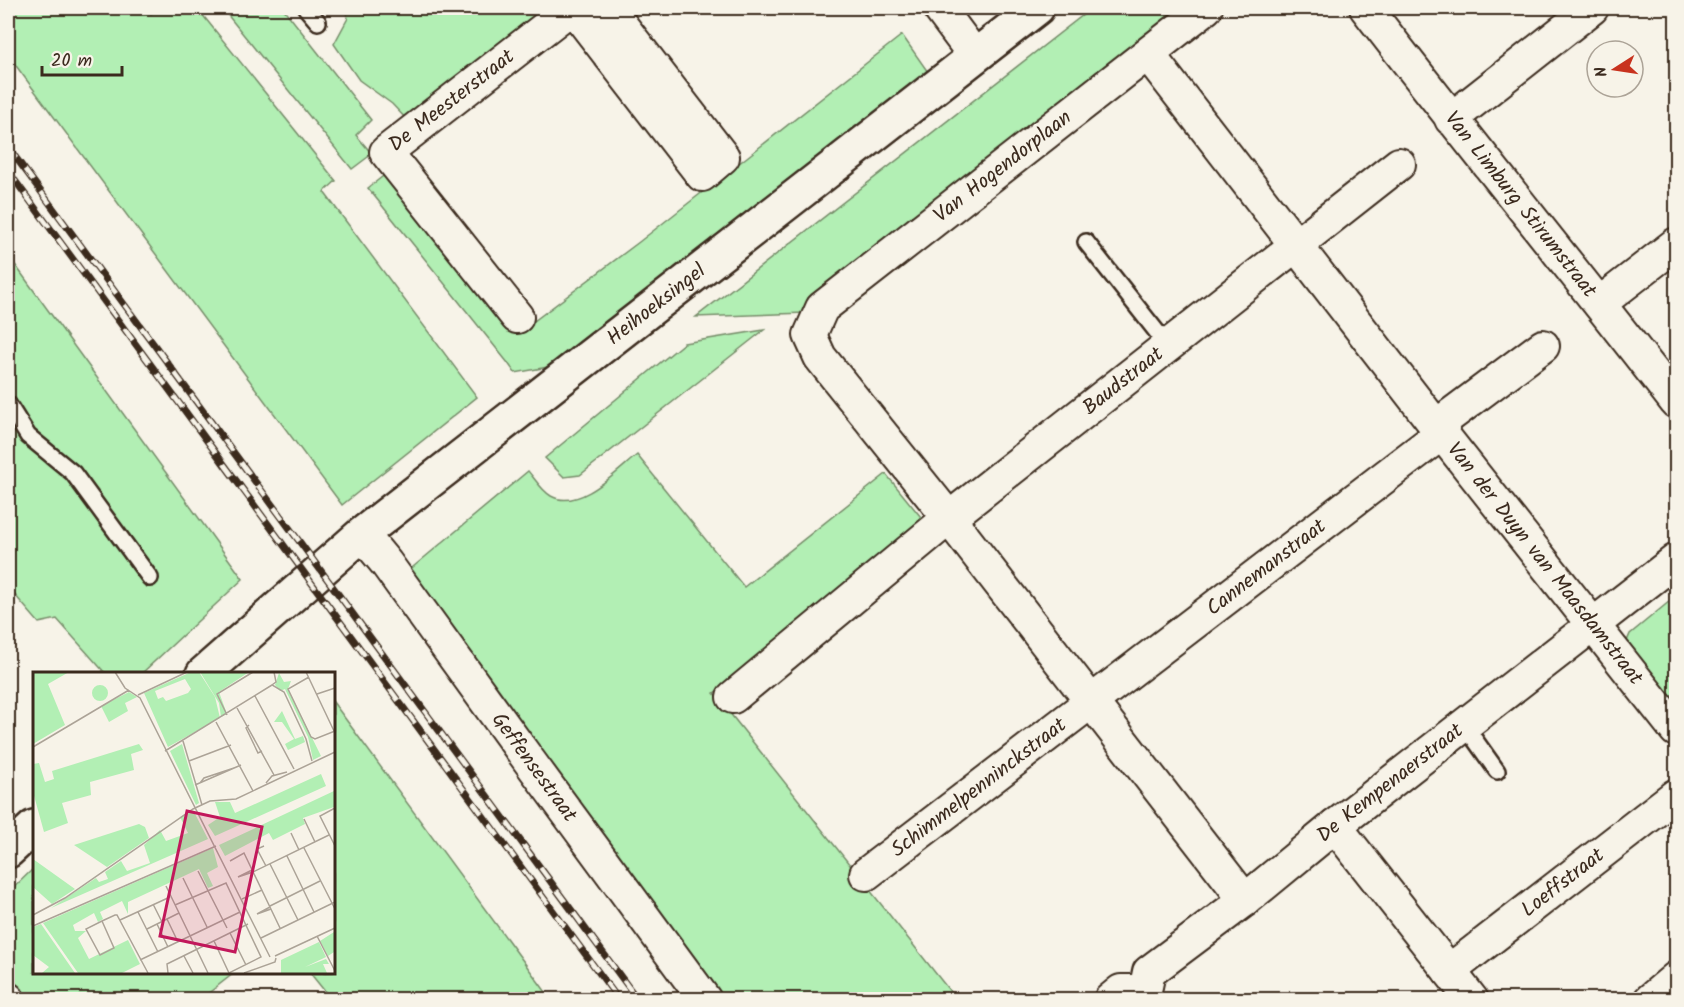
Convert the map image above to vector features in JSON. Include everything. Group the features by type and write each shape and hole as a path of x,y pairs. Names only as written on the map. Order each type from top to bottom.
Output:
{"street":[{"name":"De Meesterstraat","path":"517,317 386,152 572,8 702,175 723,157 608,8"},
{"path":"939,8 974,56"},
{"name":"Heihoeksingel","path":"205,672 362,534 1037,8"},
{"name":"Van Hogendorplaan","path":"949,518 820,357 810,335 822,308 1206,8"},
{"name":"Van Limburg Stirumstraat","path":"1366,8 1451,119 1677,402"},
{"path":"1451,119 1592,8"},
{"name":"Van der Duyn van Maasdamstraat","path":"1148,54 1439,430 1677,730"},
{"path":"1297,244 1399,164"},
{"name":"Baudstraat","path":"949,518 1297,244"},
{"path":"1600,303 1677,244"},
{"name":"Van der Duyn van Maasdamstraat","path":"1439,430 1543,346"},
{"name":"Cannemanstraat","path":"1092,702 1439,430"},
{"path":"733,697 949,518 1245,900"},
{"name":"Geffensestraat","path":"362,534 387,563 705,999"},
{"name":"De Kempenaerstraat","path":"1110,999 1121,992 1146,995 1149,972 1245,900 1335,826 1677,560"},
{"name":"Schimmelpenninckstraat","path":"866,874 1092,702"},
{"name":"Loeffstraat","path":"1449,971 1677,795"},
{"path":"1335,826 1472,999"},
{"path":"8,851 33,828"},
{"path":"1650,999 1677,978"}],"lane":[{"path":"306,8 318,22"},
{"path":"1086,242 1168,346"},
{"path":"8,404 28,436 73,473 150,578"},
{"path":"1465,726 1497,771"}],"green space":[{"path":"8,8 146,8 151,14 159,8 197,8 336,181 324,192 477,397 342,505 8,55"},
{"path":"222,8 283,8 371,120 356,135 372,154 352,169"},
{"path":"344,8 553,8 409,122 392,104 359,80 334,44 348,18"},
{"path":"1092,8 1195,8 806,313 696,317"},
{"path":"902,35 928,72 548,367 515,373 368,188 387,173 534,321 639,242"},
{"path":"8,255 243,579 143,672 104,672 57,619 39,623 8,587"},
{"path":"764,330 580,475 564,477 545,458 684,343"},
{"path":"637,455 744,587 886,474 925,522 714,693 956,999 714,999 401,577 528,471 551,496 573,499 597,488"},
{"path":"1676,596 1676,712 1625,646 1630,634"},
{"path":"334,703 551,999 331,999 311,974 334,974"},
{"path":"33,869 33,974 233,974 201,999 17,999 8,989 8,893"}],"railway":[{"path":"8,147 638,1000"},
{"path":"8,171 619,1000"}]}
